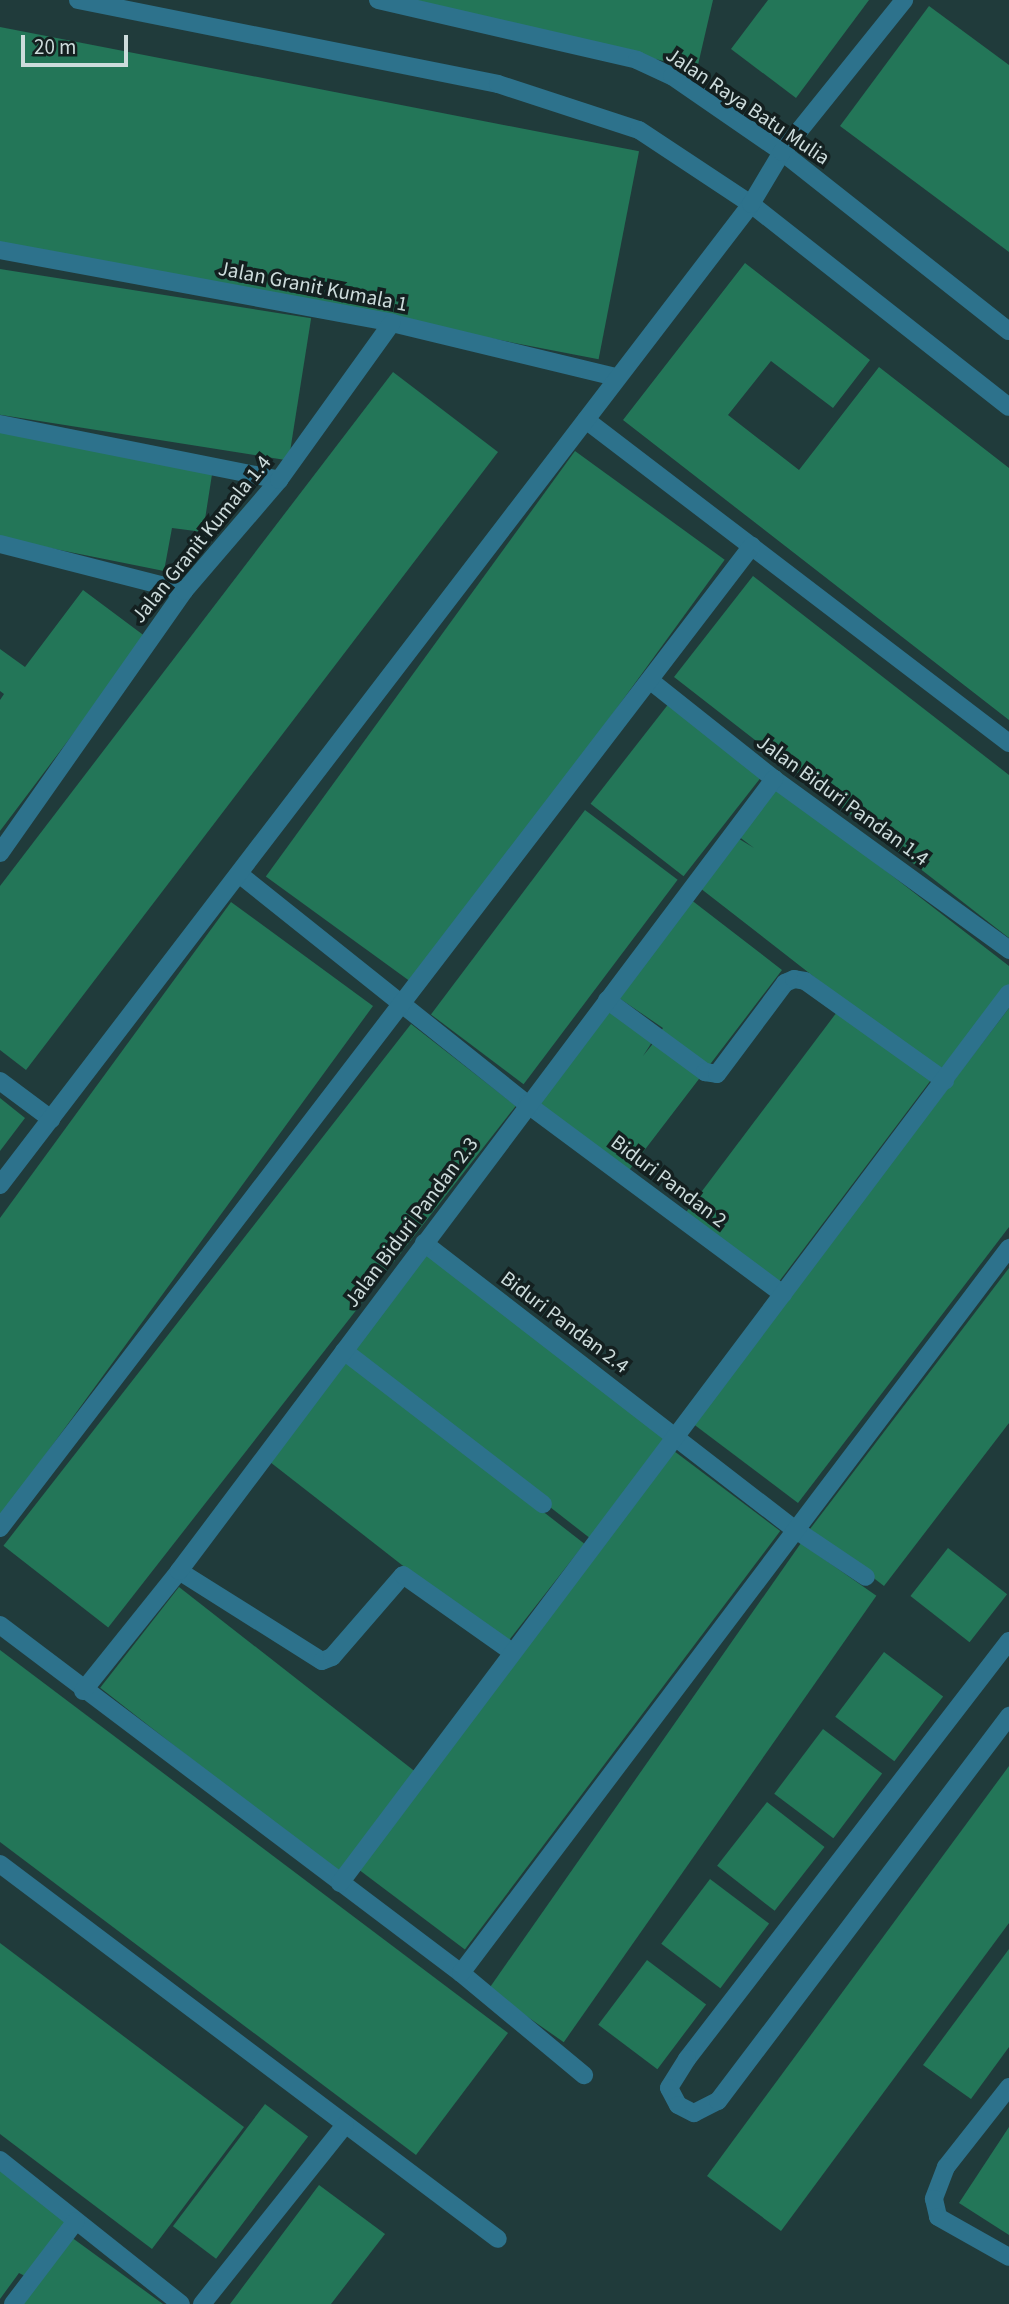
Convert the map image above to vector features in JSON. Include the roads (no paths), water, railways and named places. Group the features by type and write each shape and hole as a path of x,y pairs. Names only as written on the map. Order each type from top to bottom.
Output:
{"street":[{"path":"78,0 498,84 639,130 751,204 1009,407"},
{"name":"Jalan Raya Batu Mulia","path":"378,0 637,60 672,76 782,152 1009,331"},
{"path":"0,1185 586,420 615,377 751,204 782,152 904,0"},
{"name":"Jalan Granit Kumala 1","path":"0,250 391,323 615,377"},
{"name":"Jalan Granit Kumala 1.4","path":"0,853 184,590 279,480 391,323"},
{"path":"586,420 1009,743"},
{"path":"0,424 279,480"},
{"path":"0,544 184,590"},
{"path":"0,1528 652,682 752,546"},
{"name":"Jalan Biduri Pandan 1.4","path":"652,682 774,779 1009,950"},
{"name":"Jalan Biduri Pandan 2.3","path":"83,1691 179,1571 527,1104 774,779"},
{"name":"Biduri Pandan 2","path":"239,874 527,1104 783,1294"},
{"path":"607,1000 705,1072 717,1074 785,983 794,979 805,981 945,1082"},
{"path":"340,1883 945,1082 1009,993"},
{"path":"0,1081 51,1119"},
{"name":"Biduri Pandan 2.4","path":"424,1243 796,1530 866,1577"},
{"path":"461,1973 1009,1248"},
{"path":"344,1351 543,1504"},
{"path":"179,1571 322,1661 332,1657 403,1575 512,1652"},
{"path":"0,1625 83,1691 461,1973 584,2075"},
{"path":"1009,1641 687,2059 669,2088 678,2105 694,2113 718,2101 1009,1716"},
{"path":"0,1864 498,2239"},
{"path":"1009,2087 946,2167 934,2199 938,2217 1009,2257"},
{"path":"202,2304 345,2125"},
{"path":"0,2160 181,2304"},
{"path":"13,2304 76,2221"}]}
